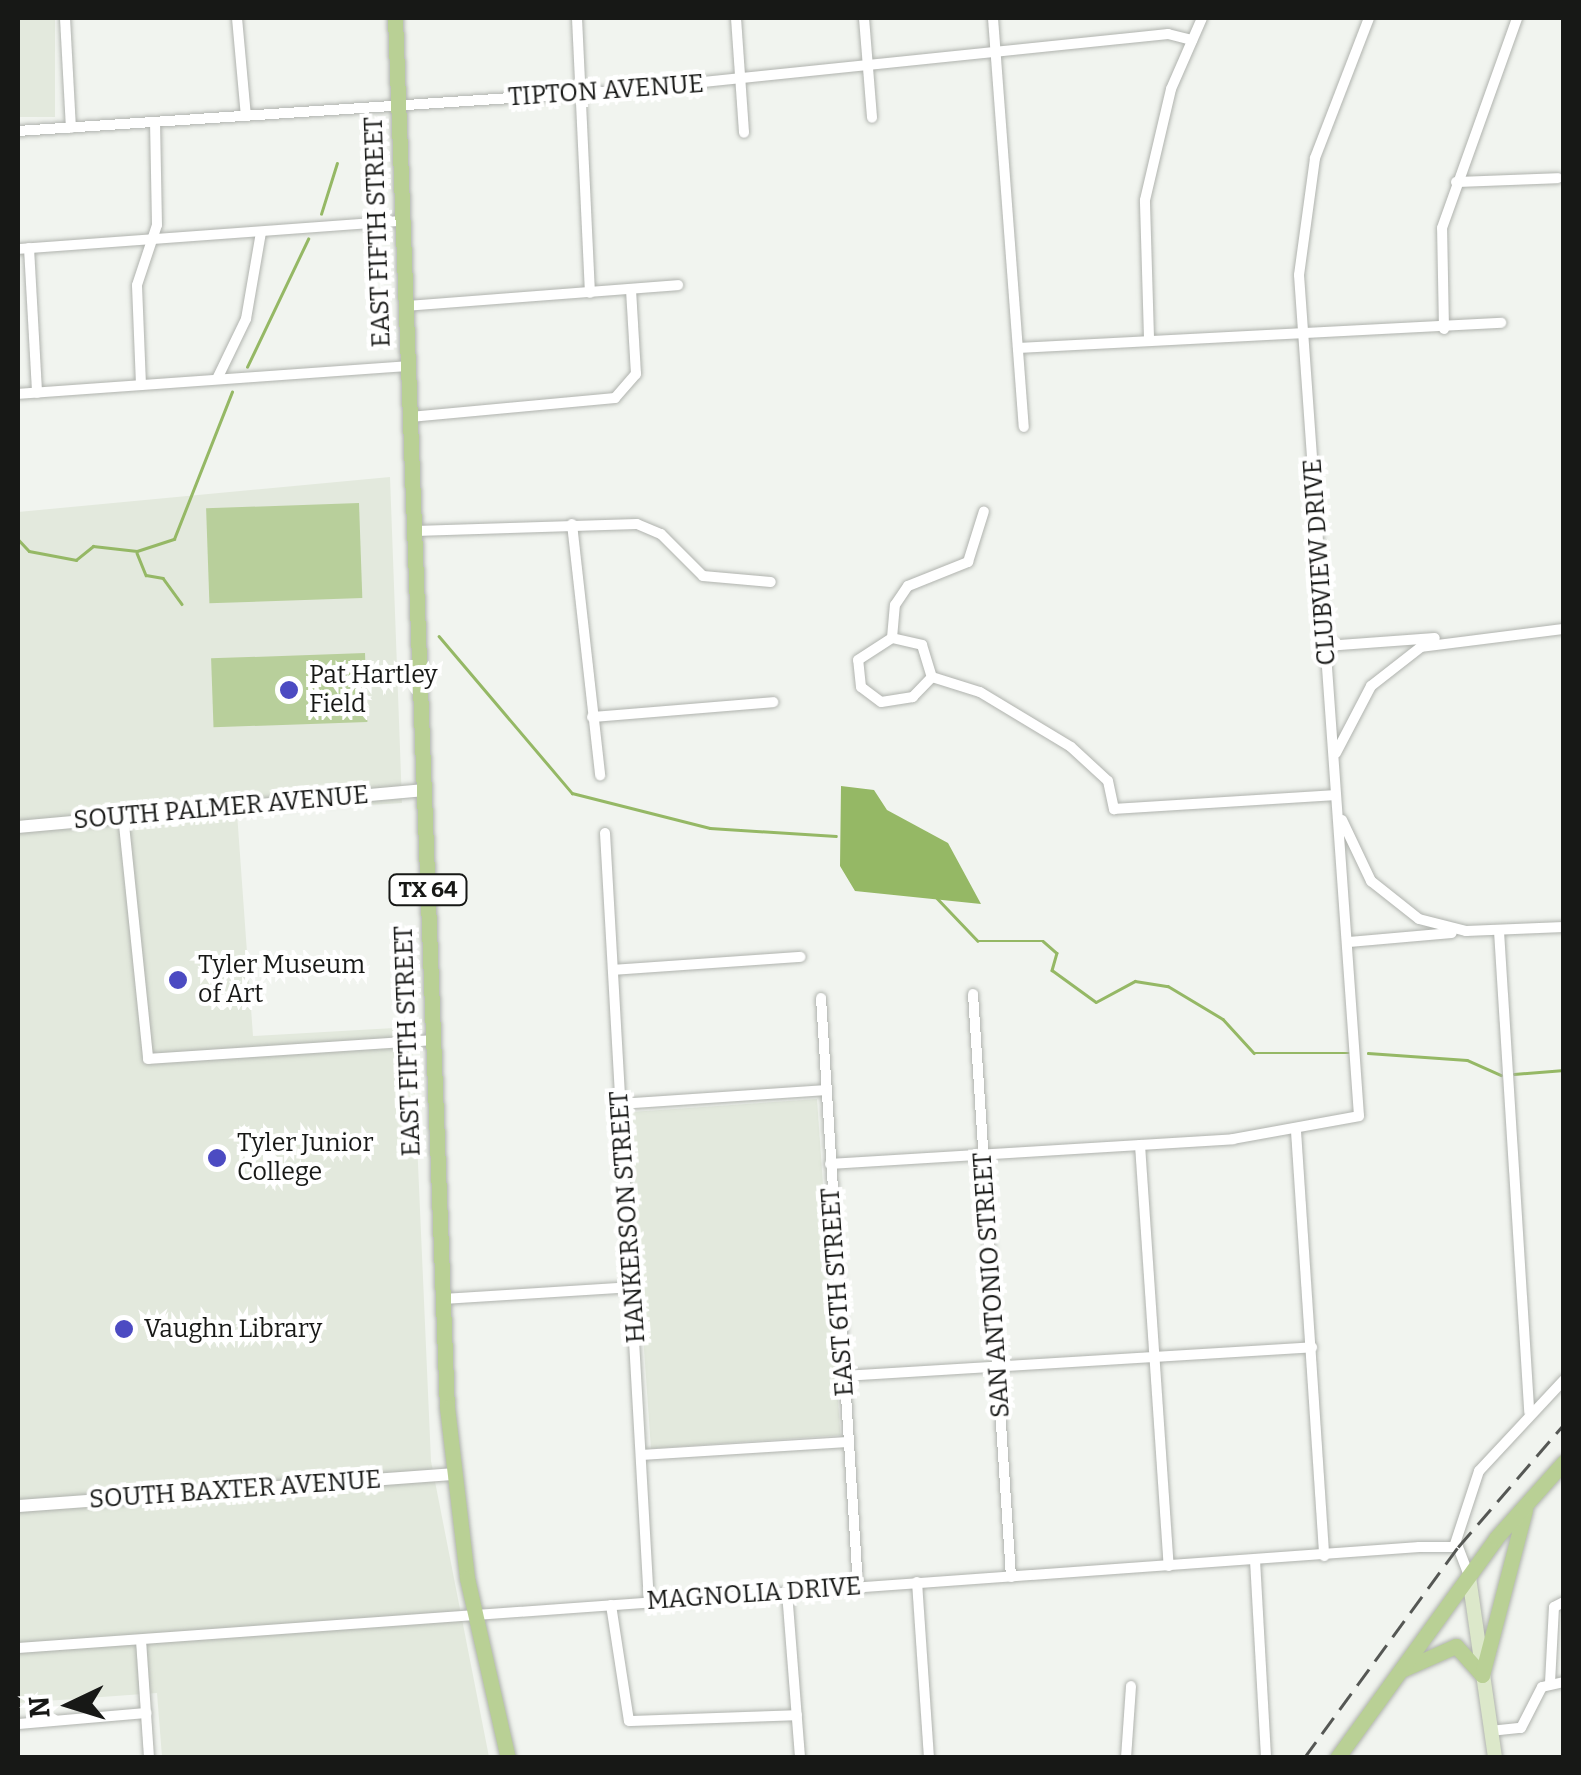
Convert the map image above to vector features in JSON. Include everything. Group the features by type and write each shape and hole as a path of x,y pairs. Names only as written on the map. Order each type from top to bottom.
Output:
{"main road":[{"name":"EAST FIFTH STREET","path":"396,18 433,1040 453,1474 474,1616 508,1758"},
{"path":"1337,1758 1469,1577 1564,1462"},
{"path":"1482,1675 1528,1502"},
{"path":"1469,1577 1494,1758"},
{"path":"1401,1670 1456,1646 1482,1675"}],"street":[{"path":"66,18 71,128"},
{"path":"237,18 246,116"},
{"path":"577,18 590,292"},
{"path":"736,18 744,133"},
{"path":"864,18 872,118"},
{"path":"993,18 1024,427"},
{"path":"1149,338 1145,200 1202,18"},
{"name":"CLUBVIEW DRIVE","path":"1296,1131 1358,1116 1349,942 1299,275 1310,178 1369,18"},
{"path":"1444,328 1438,251 1456,182 1516,18"},
{"name":"TIPTON AVENUE","path":"18,132 580,94 1168,34 1192,40"},
{"path":"142,385 137,285 149,238 157,225 155,123"},
{"path":"1456,182 1558,178"},
{"path":"37,393 23,248 402,222"},
{"path":"217,379 246,319 261,232"},
{"path":"406,306 678,285"},
{"path":"410,418 616,398 636,374 631,289"},
{"path":"1018,348 1149,338 1305,339 1501,323"},
{"path":"18,394 408,366"},
{"path":"892,638 900,594 964,566 984,511"},
{"path":"415,531 572,524 648,527 703,576 772,582"},
{"path":"572,524 600,775"},
{"path":"1326,646 1564,630"},
{"path":"1334,762 1378,678 1422,648 1457,637"},
{"path":"892,638 922,645 932,677 906,699 869,697 858,660 892,638"},
{"path":"932,677 980,692 1071,748 1108,781 1114,809 1336,796"},
{"path":"592,717 773,702"},
{"name":"SOUTH PALMER AVENUE","path":"18,826 424,790"},
{"path":"1337,810 1388,900 1466,931"},
{"path":"123,815 148,1059 433,1040"},
{"name":"HANKERSON STREET","path":"605,833 649,1602"},
{"path":"1349,942 1564,927"},
{"path":"1498,931 1529,1412"},
{"path":"613,970 801,957"},
{"name":"SAN ANTONIO STREET","path":"973,994 1011,1577"},
{"name":"EAST 6TH STREET","path":"821,998 858,1586"},
{"path":"620,1104 826,1090"},
{"path":"830,1164 1296,1131 1324,1556"},
{"path":"1140,1145 1169,1566"},
{"path":"444,1299 632,1287"},
{"path":"844,1376 1312,1347"},
{"path":"1469,1577 1454,1547 1470,1487 1529,1412 1564,1380"},
{"path":"642,1456 847,1442"},
{"name":"SOUTH BAXTER AVENUE","path":"18,1506 453,1474"},
{"name":"MAGNOLIA DRIVE","path":"18,1648 1454,1547"},
{"path":"1255,1560 1266,1758"},
{"path":"918,1582 929,1758"},
{"path":"787,1592 800,1758"},
{"path":"1490,1730 1526,1725 1550,1683 1554,1607 1564,1602"},
{"path":"611,1605 629,1720 797,1715"},
{"path":"142,1640 149,1758"},
{"path":"1550,1683 1564,1682"},
{"path":"1126,1758 1131,1686"},
{"path":"18,1724 146,1713"}],"shaded area":[{"path":"18,18 55,18 55,117 18,117"},
{"name":"Tyler Junior College","path":"390,477 402,803 237,813 253,1036 412,1027 431,1461 489,1757 162,1757 157,1693 18,1703 18,512"},
{"path":"359,503 362,598 209,603 206,508"},
{"name":"Pat Hartley Field","path":"365,653 367,722 214,727 211,658"},
{"path":"841,786 874,790 887,810 948,843 981,904 855,891 840,866"},
{"path":"817,1099 841,1435 651,1448 627,1112"}],"waterway":[{"path":"321,214 337,163"},
{"path":"247,367 308,239"},
{"path":"18,539 29,551 76,560 93,546 137,551 174,539 232,392"},
{"path":"137,553 146,575 163,578 182,604"},
{"path":"439,636 572,793 710,828 836,836"},
{"path":"937,898 978,941 1043,941 1057,953 1052,970 1096,1002 1135,981 1168,986 1223,1019 1254,1053 1349,1053"},
{"path":"1368,1053 1467,1060 1501,1075"},
{"path":"1514,1074 1564,1070"}],"railway":[{"path":"1304,1758 1458,1547 1564,1424"}],"place":[{"name":"Pat Hartley Field","path":"289,690"},
{"name":"Tyler Museum of Art","path":"178,980"},
{"name":"Tyler Junior College","path":"217,1158"},
{"name":"Vaughn Library","path":"124,1329"}]}
